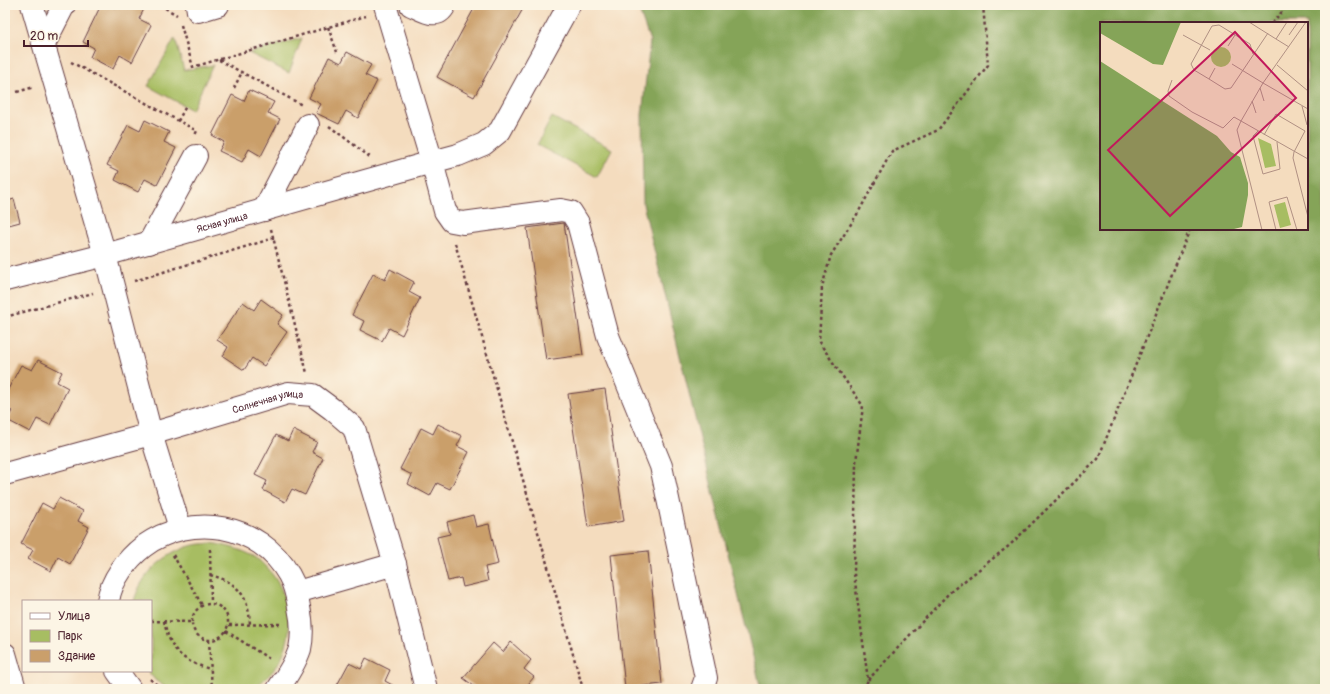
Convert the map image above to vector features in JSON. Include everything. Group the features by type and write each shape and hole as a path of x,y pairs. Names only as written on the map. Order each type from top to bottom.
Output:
{"street":[{"path":"32,5 114,288 151,434 171,532"},
{"path":"44,44 64,5"},
{"path":"186,7 198,11 218,5"},
{"path":"446,5 437,13 429,14 410,5 385,8 432,162 445,211 452,221 463,223 561,210 571,212 578,223 608,336 661,466 706,678 702,689"},
{"name":"Ясная улица","path":"5,280 149,243 458,155 484,144 500,131 569,5"},
{"path":"264,210 308,115"},
{"path":"149,243 195,147"},
{"name":"Солнечная улица","path":"7,475 288,393 313,395 354,428 395,564 426,689"},
{"path":"108,600 118,574 135,553 156,538 171,532 205,525 230,529 254,539 274,555 289,575 297,592 303,623 300,648 284,680"},
{"path":"297,592 395,564"},
{"path":"118,672 130,689"}],"path":[{"path":"160,5 178,15 186,7"},
{"path":"868,680 854,574 856,462 863,406 819,342 822,287 831,255 858,213 892,151 938,130 988,65 984,5"},
{"path":"1273,22 1288,5"},
{"path":"180,22 193,67 328,27 385,8"},
{"path":"328,27 337,52"},
{"path":"219,60 242,72 374,160"},
{"path":"69,61 197,131 195,147"},
{"path":"234,88 242,72"},
{"path":"178,121 186,106"},
{"path":"264,210 274,238 313,395"},
{"path":"452,221 454,238 583,689"},
{"path":"864,689 868,680 949,593 1010,545 1098,459 1190,230"},
{"path":"5,317 114,288 274,238"},
{"path":"5,326 9,316"},
{"path":"210,526 210,604"},
{"path":"171,532 202,605"},
{"path":"210,575 224,578 236,586 250,611 250,625"},
{"path":"210,604 215,604 221,607 226,612 229,625 222,636 209,640 202,638 197,634 193,629 192,622 196,609 202,605 210,604"},
{"path":"152,621 192,622"},
{"path":"164,621 167,635 174,648 184,658 197,665 211,669"},
{"path":"229,625 303,623"},
{"path":"226,631 284,680"},
{"path":"209,640 212,689"},
{"path":"147,675 162,689"}],"green space":[{"path":"637,5 1325,5 1325,689 761,689 643,204 642,115 650,41"},
{"path":"175,38 184,70 213,65 192,110 148,86"},
{"path":"302,38 289,73 249,53"},
{"path":"552,117 612,149 597,177 537,145"},
{"path":"211,543 234,548 255,557 273,575 285,599 289,625 288,639 284,652 273,671 252,689 168,689 155,680 149,672 152,672 152,600 134,600 137,592 147,575 161,561 178,551 196,545"}],"building":[{"path":"101,5 110,5 115,8 116,5 137,5 144,9 139,19 151,25 132,62 120,55 113,69 90,57 94,48 83,42"},
{"path":"476,5 525,5 474,97 437,77"},
{"path":"347,52 371,65 365,75 377,81 358,118 346,111 339,124 316,113 321,104 309,98 329,57 341,63"},
{"path":"249,90 274,102 268,113 280,119 261,156 249,149 242,162 219,151 224,142 212,135 232,95 244,101"},
{"path":"145,120 169,132 164,142 176,148 157,185 145,179 138,192 115,180 119,171 107,165 128,125 140,131"},
{"path":"14,199 20,222 5,226 5,202"},
{"path":"564,223 583,355 546,360 527,228"},
{"path":"390,269 414,282 409,292 420,298 402,335 389,328 382,341 360,330 364,321 352,315 373,274 385,280"},
{"path":"261,299 283,315 277,324 287,332 264,366 252,358 244,370 223,356 228,347 217,340 243,302 254,310"},
{"path":"38,360 62,372 57,382 68,388 50,425 37,419 30,432 7,420 12,411 5,408 5,395 21,365 32,370"},
{"path":"605,389 624,521 588,527 568,394"},
{"path":"438,424 462,436 457,446 469,452 450,489 437,483 430,496 408,484 412,475 400,469 421,428 433,434"},
{"path":"293,430 317,442 312,452 323,458 305,495 292,489 285,502 263,490 267,481 255,475 276,435 288,441"},
{"path":"59,498 83,511 78,521 89,527 70,564 58,557 51,571 28,559 33,550 21,544 42,503 53,509"},
{"path":"473,515 476,527 489,524 498,564 485,567 488,581 463,587 461,578 448,581 437,537 450,534 447,522"},
{"path":"648,551 662,684 625,688 611,555"},
{"path":"511,642 531,660 524,669 534,677 524,689 471,689 474,686 463,678 493,643 503,652"},
{"path":"366,658 390,670 385,681 396,687 395,689 335,689 349,663 361,669"}]}
